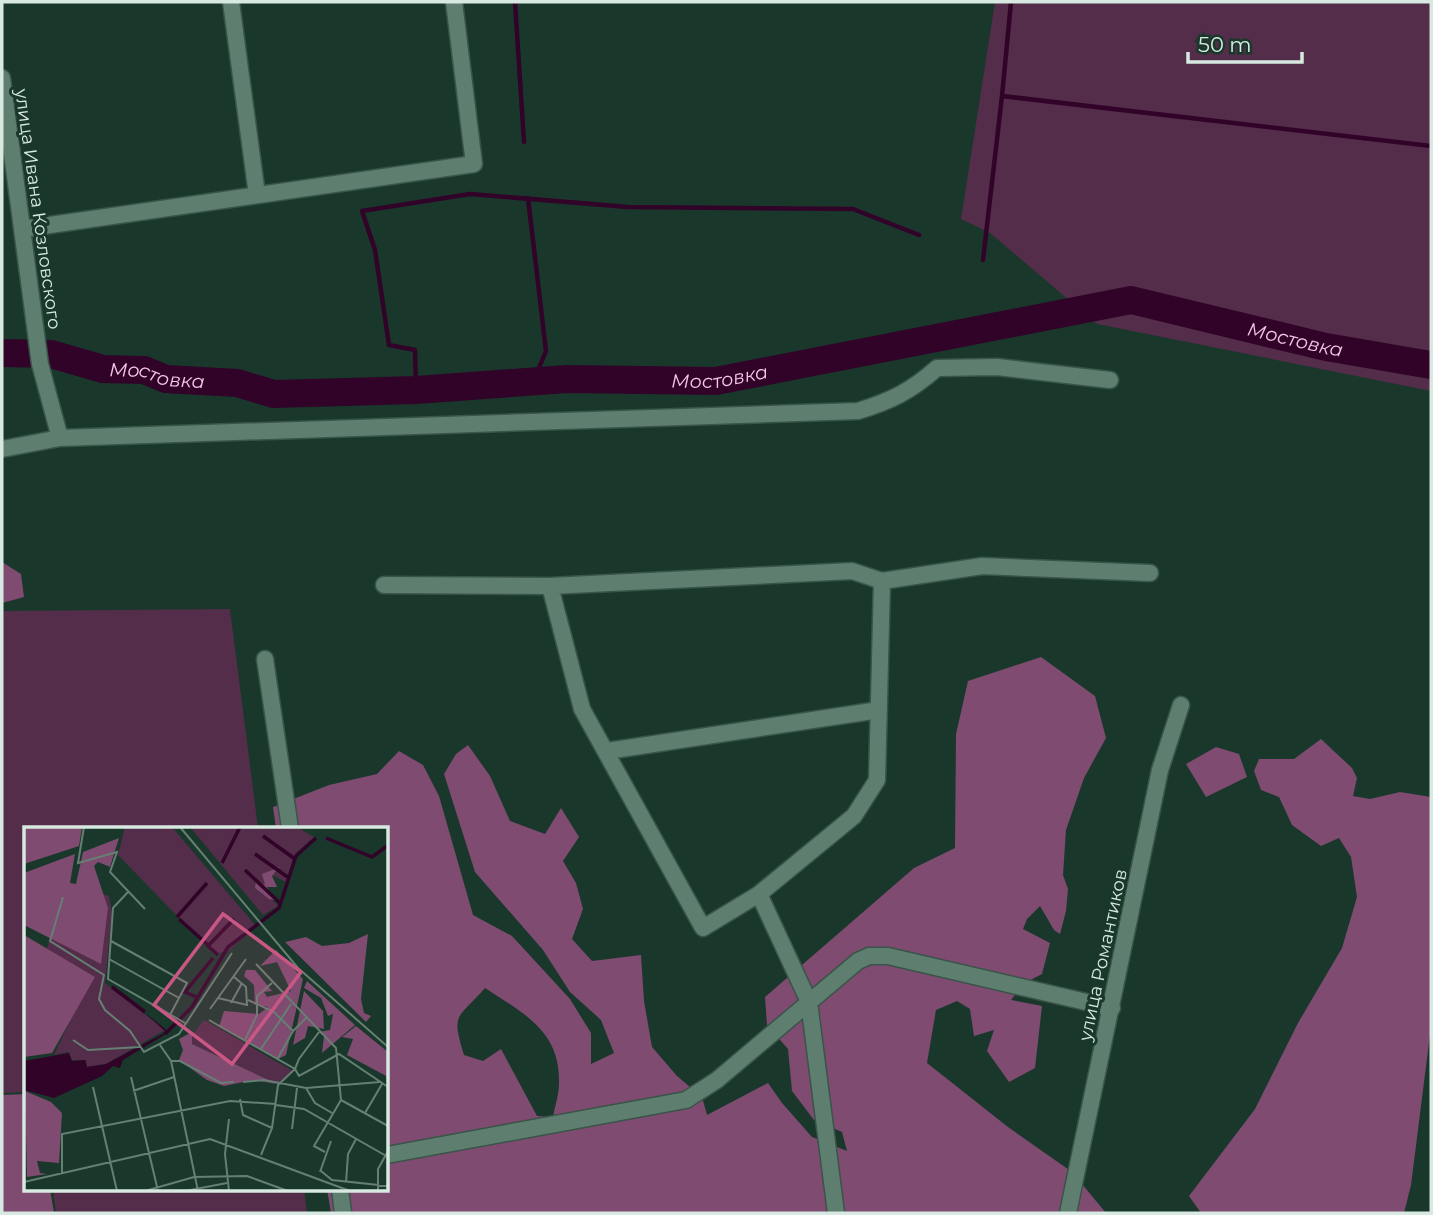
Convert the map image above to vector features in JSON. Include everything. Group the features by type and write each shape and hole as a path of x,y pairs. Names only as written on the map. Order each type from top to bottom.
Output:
{"street":[{"path":"232,2 257,195"},
{"path":"22,229 474,164 454,2"},
{"name":"улица Ивана Козловского","path":"2,78 40,364 60,438"},
{"path":"2,449 60,438 858,411 889,402 918,385 937,368 997,367 1110,380"},
{"path":"384,585 550,586 852,571 882,581 982,566 1150,573"},
{"path":"550,586 582,709 703,928 760,894 854,816 877,780 882,581"},
{"path":"265,659 290,827"},
{"name":"улица Романтиков","path":"1068,1213 1160,770 1181,705"},
{"path":"607,751 879,709"},
{"path":"760,894 809,1002 836,1213"},
{"path":"388,1155 686,1100 717,1080 858,961 869,957 888,956 1112,1008"},
{"path":"340,1190 344,1213"}],"shaded area":[{"path":"995,2 1431,2 1431,391 1097,324 990,233 961,219"},
{"path":"2,562 21,574 24,597 2,603"},
{"path":"230,609 258,827 24,827 24,1092 2,1093 2,611"},
{"path":"1041,657 1095,696 1106,738 1084,778 1066,830 1063,875 1068,889 1060,934 1054,930 1040,906 1027,919 1023,929 1050,943 1042,974 1023,984 1011,1000 1042,1006 1035,1068 1009,1082 987,1051 994,1030 974,1036 970,1009 957,1001 936,1010 927,1063 1008,1127 1072,1172 1106,1213 331,1213 327,1190 388,1190 388,827 276,827 273,807 329,785 377,774 399,751 423,765 439,796 473,915 512,936 570,999 591,1033 591,1064 614,1053 601,1020 570,992 543,950 475,872 444,774 456,754 468,745 490,776 510,821 545,834 561,808 579,837 563,861 576,883 583,909 572,939 592,961 641,955 644,1001 652,1047 677,1076 702,1097 707,1115 768,1083 812,1137 847,1151 842,1132 814,1120 792,1091 788,1049 767,1025 765,997 914,868 955,848 956,734 968,681","holes":["485,988 526,1015 554,1050 559,1084 553,1117 537,1116 501,1049 483,1061 464,1055 458,1031 459,1017"]},
{"path":"1321,739 1352,768 1357,778 1353,796 1370,799 1400,792 1431,797 1431,1027 1411,1185 1404,1213 1201,1213 1189,1196 1255,1109 1298,1023 1342,948 1357,897 1351,857 1339,838 1321,846 1292,825 1279,797 1261,790 1254,771 1259,759 1294,759"},
{"path":"1216,747 1239,754 1247,777 1206,797 1186,764"},
{"path":"24,1094 24,1190 50,1190 54,1213 2,1213 2,1095"},
{"path":"53,1190 304,1190 307,1213 56,1213"}],"waterway":[{"path":"515,2 524,142"},
{"path":"1002,96 1011,2"},
{"path":"983,260 1002,96 1431,146"},
{"path":"416,390 415,350 389,345 375,250 362,211 470,194 628,207 853,209 919,235"},
{"path":"528,198 546,351 533,382"},
{"name":"Мостовка","path":"2,353 51,354 103,369 144,370 166,379 237,383 274,394 416,390 567,379 716,381 1131,300 1326,347 1431,365"}]}
